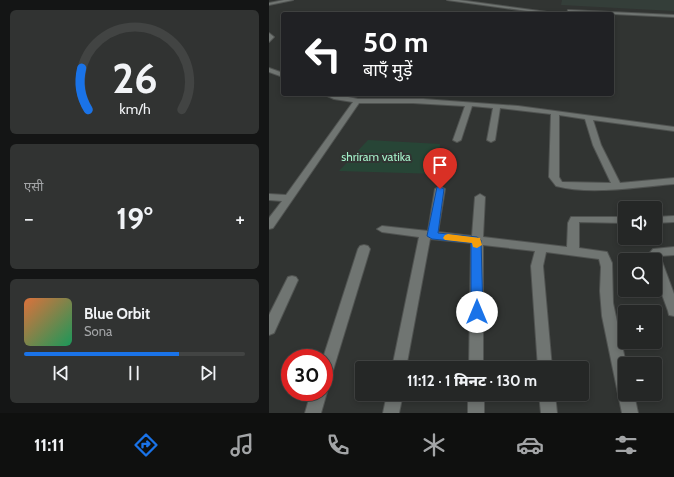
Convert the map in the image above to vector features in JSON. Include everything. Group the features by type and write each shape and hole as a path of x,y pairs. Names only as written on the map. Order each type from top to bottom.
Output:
{"street":[{"path":"269,4 291,0"},
{"path":"449,0 544,12"},
{"path":"614,14 674,16"},
{"path":"614,17 674,20"},
{"path":"269,35 271,37 269,40"},
{"path":"271,71 281,75"},
{"path":"331,96 338,99 357,101 415,101 497,106 555,112 673,131"},
{"path":"269,226 357,101"},
{"path":"457,140 469,104"},
{"path":"491,140 497,106"},
{"path":"555,112 554,177 556,181 563,186 617,186 674,182"},
{"path":"589,117 597,145 617,186"},
{"path":"401,361 440,189"},
{"path":"269,197 289,198"},
{"path":"476,361 477,240 480,197"},
{"path":"573,251 573,223 575,219 618,220"},
{"path":"662,220 674,219"},
{"path":"382,229 429,236 477,240 603,255 606,261 606,292 609,318 618,358"},
{"path":"541,248 537,266 544,361"},
{"path":"333,349 364,249"},
{"path":"674,252 657,252 654,255 674,311"},
{"path":"269,329 292,280"},
{"path":"313,413 316,401"},
{"path":"391,413 394,401"},
{"path":"476,401 476,413"},
{"path":"548,401 549,413"},
{"path":"627,401 630,413"}],"shaded area":[{"path":"562,0 674,0 674,11 561,5"}],"green space":[{"name":"shriram vatika","path":"368,140 440,144 438,174 339,171"}],"slow traffic":[{"path":"448,238 477,240 477,245"}],"route":[{"path":"440,189 432,236 477,240 477,312"}]}
